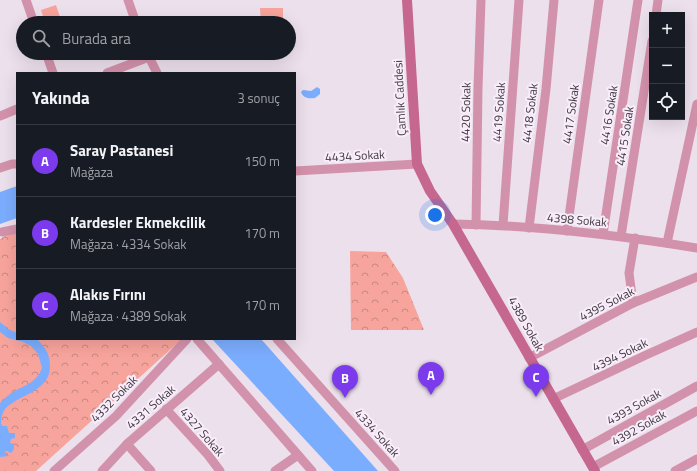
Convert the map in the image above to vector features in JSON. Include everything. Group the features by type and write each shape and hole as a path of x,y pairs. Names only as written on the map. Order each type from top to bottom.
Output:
{"main road":[{"name":"Çamlık Caddesi","path":"407,0 417,164 430,191"},
{"name":"4389 Sokak","path":"430,191 453,224 594,469"}],"street":[{"path":"26,0 32,16"},
{"path":"128,0 134,16"},
{"name":"4420 Sokak","path":"476,225 481,0"},
{"name":"4419 Sokak","path":"503,225 519,0"},
{"name":"4418 Sokak","path":"528,228 546,89 554,0"},
{"name":"4417 Sokak","path":"567,231 599,0"},
{"name":"4416 Sokak","path":"603,234 638,0"},
{"path":"656,12 658,0"},
{"name":"4415 Sokak","path":"621,236 651,48"},
{"path":"48,60 53,72"},
{"path":"109,72 137,60"},
{"path":"150,60 156,72"},
{"path":"666,243 694,131 697,104"},
{"path":"0,116 16,109"},
{"path":"0,168 16,164"},
{"name":"4434 Sokak","path":"296,171 417,164"},
{"name":"4398 Sokak","path":"453,224 503,225 603,234 697,248"},
{"path":"2,232 16,229"},
{"path":"633,303 629,273 635,238"},
{"name":"4395 Sokak","path":"529,358 633,303 697,277"},
{"name":"4394 Sokak","path":"553,400 646,354 697,332"},
{"name":"4332 Sokak","path":"54,471 116,416 186,340"},
{"path":"198,340 312,471"},
{"name":"4334 Sokak","path":"278,340 395,471"},
{"name":"4331 Sokak","path":"102,471 127,444 219,364"},
{"name":"4393 Sokak","path":"582,450 697,386"},
{"name":"4327 Sokak","path":"166,409 208,455 220,471"},
{"name":"4392 Sokak","path":"594,469 697,411"},
{"path":"127,444 151,471"},
{"path":"275,471 298,455"},
{"path":"675,471 697,458"}],"green space":[{"path":"56,5 60,16 43,16 41,10"},
{"path":"260,8 283,8 283,16 261,16"},
{"path":"16,233 16,340 181,340 36,471 0,471 0,239"},
{"path":"350,251 386,252 403,278 424,330 351,330"}],"water":[{"path":"317,87 320,89 320,94 315,98 306,98 301,92 303,90 311,91"},
{"path":"16,186 16,218 0,224 0,192"},
{"path":"0,322 8,329 16,333 16,340 38,340 46,351 50,366 49,375 45,382 33,392 5,409 1,424 3,426 7,426 9,433 15,433 15,438 11,439 10,443 14,444 14,449 11,453 7,451 4,452 8,456 0,457 0,403 10,394 36,378 42,368 38,354 31,346 8,338 0,332"},
{"path":"213,340 262,340 378,471 334,471"}],"place":[{"name":"Saray Pastanesi","path":"431,395"},
{"name":"Alakıs Fırını","path":"536,397"},
{"name":"Kardesler Ekmekcilik","path":"345,398"}]}
